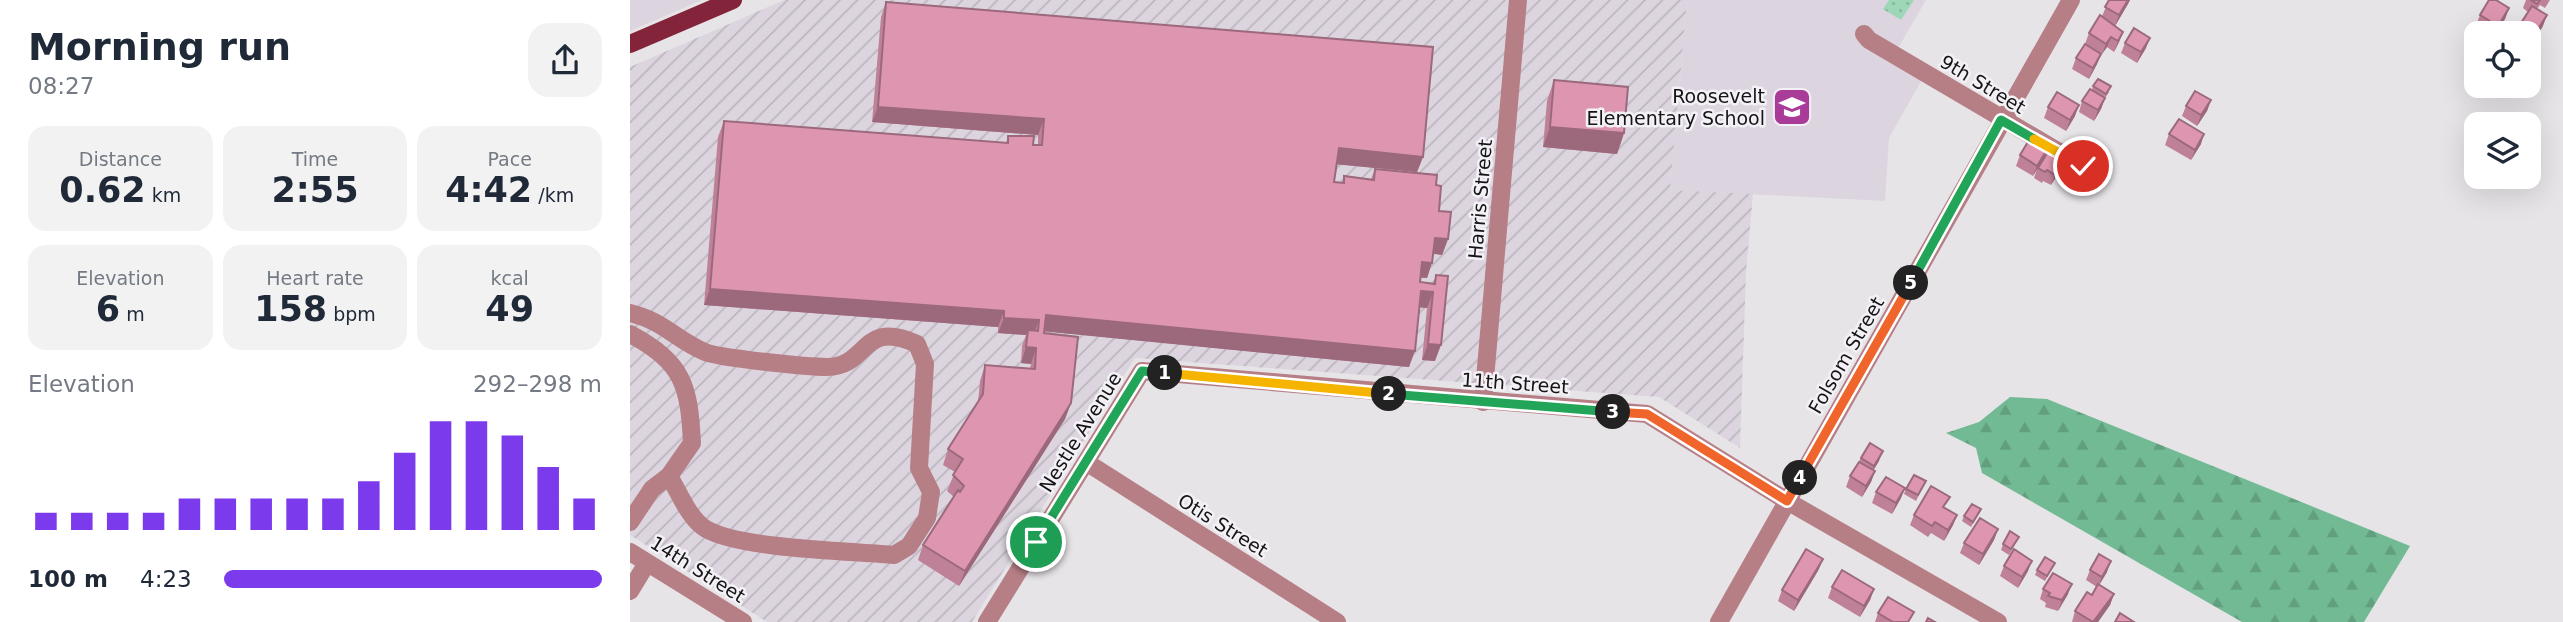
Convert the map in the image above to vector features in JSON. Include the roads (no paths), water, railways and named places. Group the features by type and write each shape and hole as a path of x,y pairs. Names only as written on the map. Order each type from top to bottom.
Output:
{"main road":[{"path":"630,44 704,6 733,0"}],"street":[{"name":"Harris Street","path":"1483,402 1518,0"},
{"name":"Folsom Street","path":"1719,622 2071,0"},
{"name":"9th Street","path":"1864,34 1869,40 2001,120 2083,166"},
{"path":"630,313 652,318 706,353 830,368 852,360 871,340 896,334 917,344 925,365 919,468 931,492 927,518 909,546 894,555 735,540 704,528 691,513 669,476"},
{"path":"630,334 674,366 685,383 692,443 669,476 652,489 630,522"},
{"name":"11th Street","path":"1142,371 1647,414 1787,501 1997,622"},
{"name":"Nestle Avenue","path":"987,622 1142,371"},
{"name":"Otis Street","path":"1086,462 1337,622"},
{"name":"14th Street","path":"630,552 743,622"},
{"path":"630,591 647,563"}],"place":[{"name":"Roosevelt Elementary School","path":"1792,107"}]}
